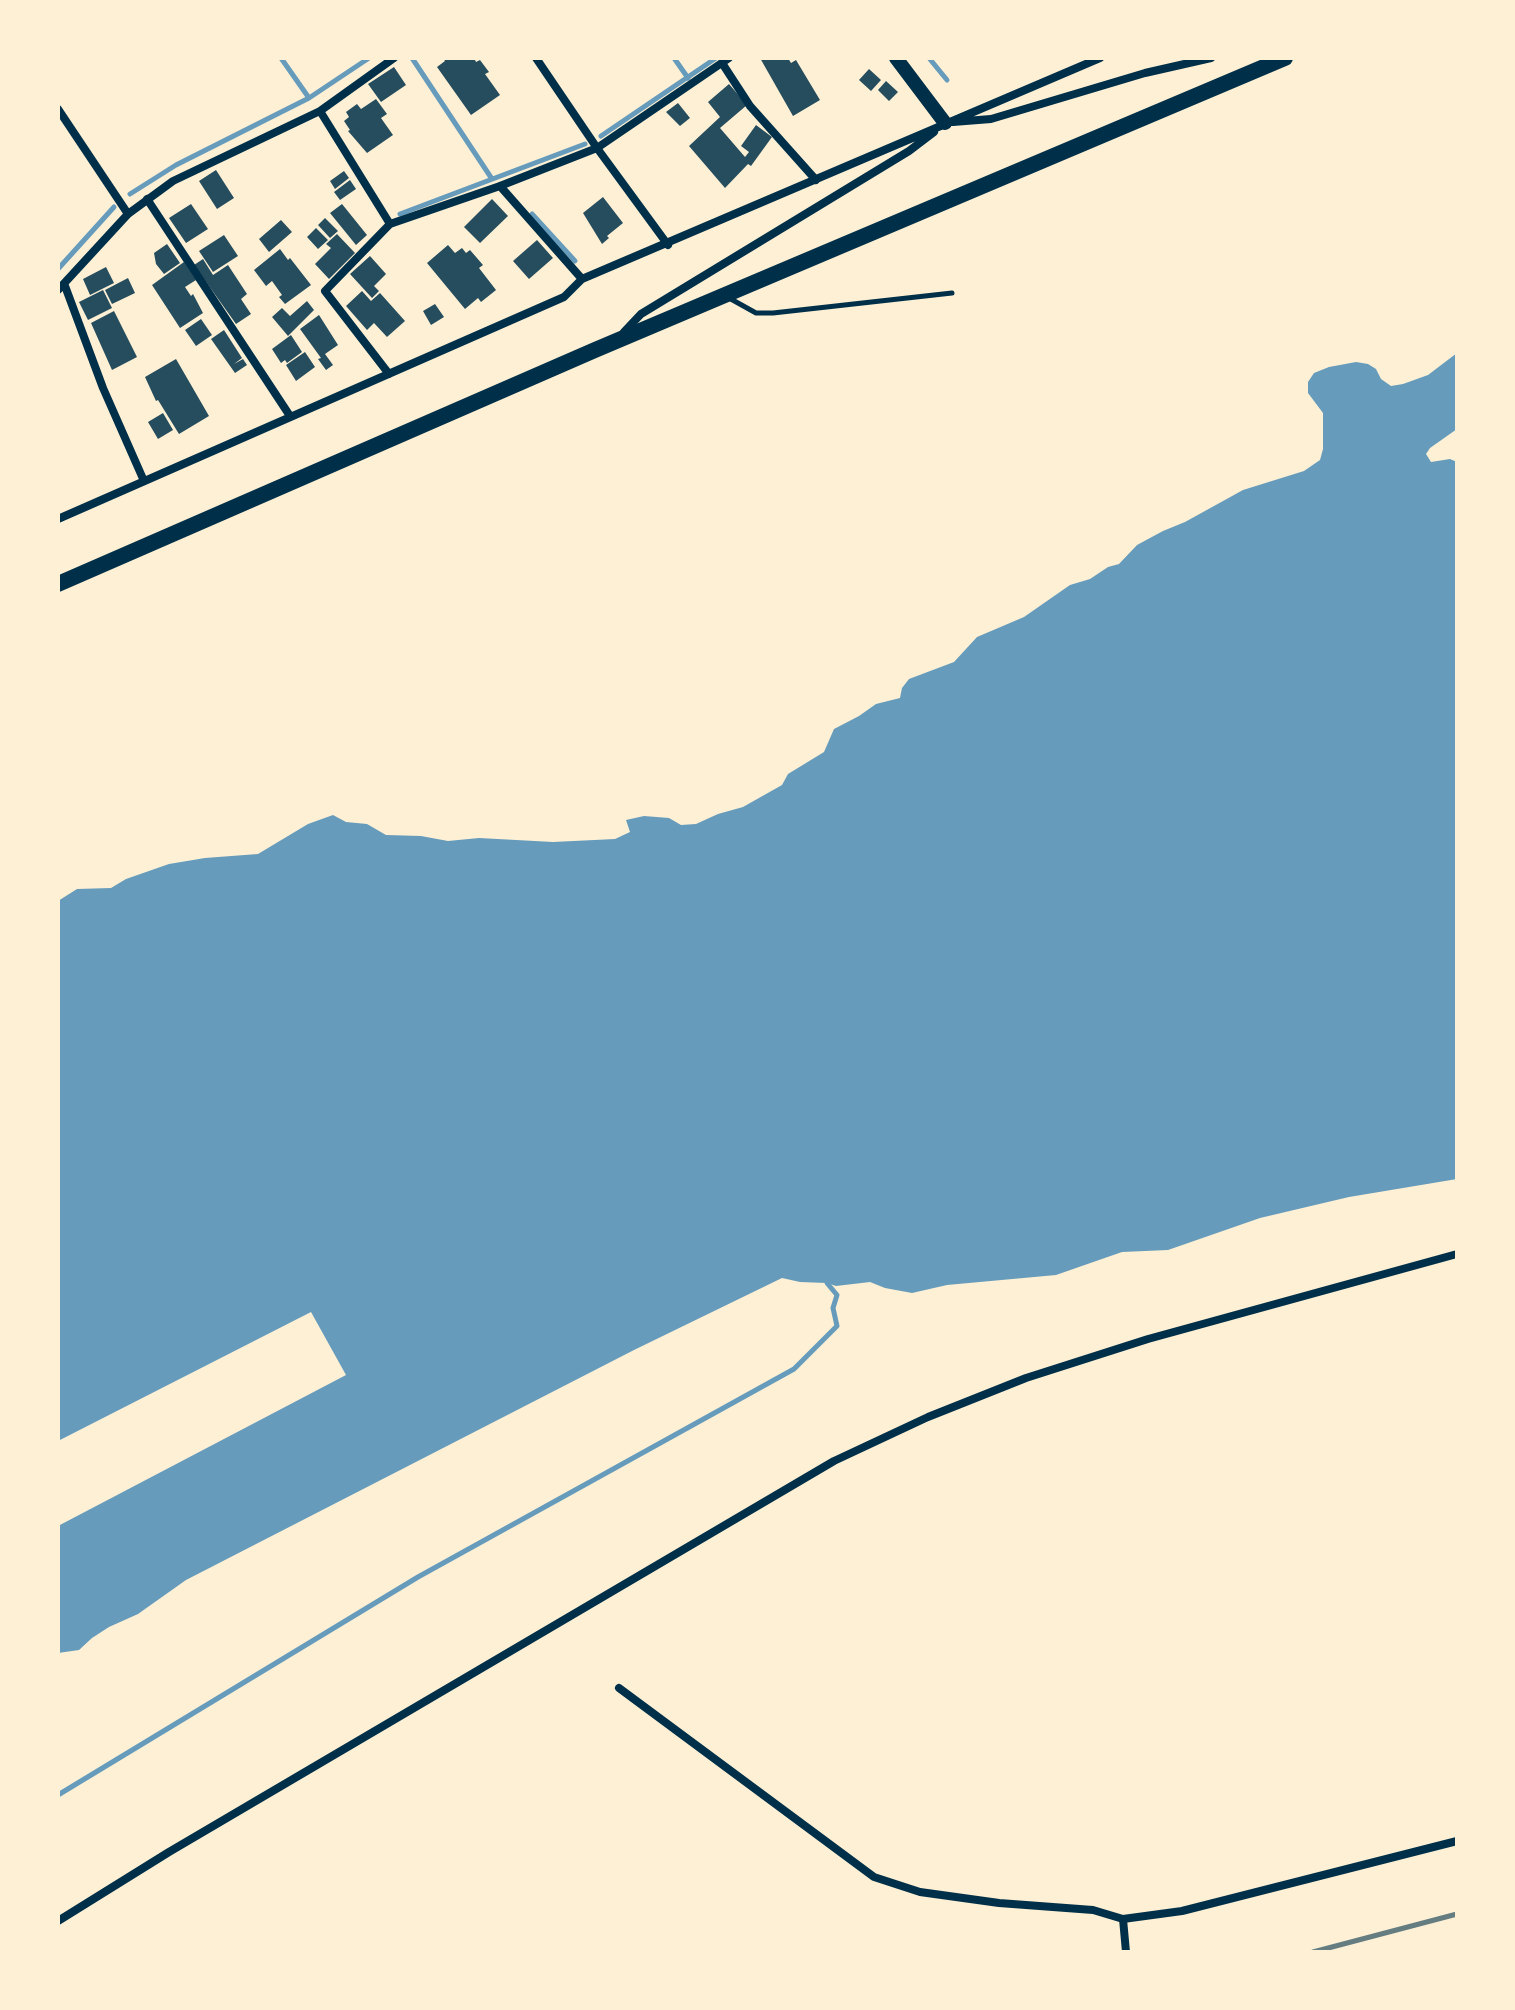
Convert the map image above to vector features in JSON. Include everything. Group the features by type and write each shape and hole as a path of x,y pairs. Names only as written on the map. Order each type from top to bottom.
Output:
{"main road":[{"path":"58,584 615,342 1285,58"}],"street":[{"path":"144,481 62,288 128,214 147,199 173,181 320,111 394,58"},
{"path":"536,58 668,245"},
{"path":"896,58 945,123"},
{"path":"58,519 564,297 582,279 668,245 1099,58"},
{"path":"615,342 641,314 909,151 945,123 991,119 1145,73 1211,58"},
{"path":"389,374 325,291 390,224 597,148 726,60 750,106 816,180"},
{"path":"58,109 128,214"},
{"path":"320,111 390,224"},
{"path":"500,186 582,279"},
{"path":"147,199 290,416"},
{"path":"58,1921 169,1852 834,1461 928,1417 1026,1378 1148,1339 1457,1254"},
{"path":"619,1688 874,1877 920,1892 999,1903 1093,1910 1123,1919 1182,1911 1457,1841"},
{"path":"1123,1919 1126,1952"}],"lane":[{"path":"725,295 756,313 773,313 952,293"}],"water":[{"path":"1457,353 1457,429 1426,454 1431,462 1450,459 1457,462 1457,1179 1349,1197 1260,1218 1168,1250 1122,1252 1056,1275 947,1285 912,1293 870,1282 836,1286 782,1278 634,1350 186,1580 138,1614 92,1638 79,1650 58,1653 58,1526 346,1375 311,1312 58,1441 58,901 77,889 111,888 126,879 169,864 258,854 308,824 333,815 346,822 367,824 386,835 448,841 479,838 553,842 615,839 630,832 626,820 644,816 669,818 681,825 696,824 743,807 782,785 788,774 824,752 834,729 876,704 900,698 902,688 909,679 954,662 977,637 1024,617 1070,585 1119,564 1137,545 1163,531 1243,490 1304,471 1320,460 1323,413 1308,393 1308,382 1314,373 1356,362 1368,364 1391,386 1428,375"}],"building":[{"path":"443,58 480,60 489,72 485,74 500,95 471,115 437,67 445,61"},
{"path":"760,58 788,58 791,63 796,60 820,100 793,116"},
{"path":"394,67 406,85 381,102 368,84"},
{"path":"869,69 881,80 871,91 859,80"},
{"path":"886,81 898,92 889,101 878,90"},
{"path":"729,84 747,105 720,128 745,157 749,152 741,146 756,125 772,137 751,166 748,164 725,188 689,146 720,117 708,102"},
{"path":"376,99 387,114 381,118 393,135 367,153 348,131 344,121 349,117 346,112 357,104 361,109"},
{"path":"678,103 690,118 680,126 666,112"},
{"path":"216,170 234,198 217,209 199,181"},
{"path":"344,171 349,178 335,189 330,181"},
{"path":"350,180 356,189 340,200 334,192"},
{"path":"603,197 623,223 602,244 583,213"},
{"path":"492,199 508,216 480,243 464,227"},
{"path":"191,204 208,229 186,243 169,218"},
{"path":"342,204 367,235 356,245 330,213"},
{"path":"325,218 338,231 330,238 318,225"},
{"path":"281,220 292,232 269,252 259,239"},
{"path":"316,228 328,240 318,249 307,237"},
{"path":"337,234 355,253 329,279 315,264 331,248 326,244"},
{"path":"224,235 238,256 213,272 199,251"},
{"path":"537,240 553,258 529,279 513,261"},
{"path":"167,244 180,263 164,274 156,264 154,253"},
{"path":"448,245 455,253 462,248 466,253 470,250 483,265 479,268 496,290 481,302 478,298 465,309 427,263"},
{"path":"280,249 311,285 285,304 272,281 266,286 254,270"},
{"path":"370,256 386,274 374,286 379,291 372,298 350,274"},
{"path":"203,259 213,275 228,265 247,294 241,299 251,314 236,324 194,265"},
{"path":"184,262 196,280 185,287 191,296 193,294 203,313 180,328 152,285"},
{"path":"106,267 114,283 90,295 83,279"},
{"path":"128,278 135,293 112,304 105,290"},
{"path":"103,290 112,308 88,320 79,302"},
{"path":"362,291 371,301 380,293 405,321 387,337 374,323 367,330 346,306"},
{"path":"307,301 314,310 288,336 272,317 282,308 290,316"},
{"path":"435,304 444,317 431,325 423,311"},
{"path":"114,311 137,357 112,370 91,323"},
{"path":"319,315 338,345 325,354 333,365 326,370 300,329"},
{"path":"201,319 212,335 196,346 185,330"},
{"path":"224,330 242,358 234,364 243,359 247,365 235,373 211,339"},
{"path":"291,335 302,352 287,363 285,360 281,363 272,349"},
{"path":"305,352 315,367 296,381 286,365"},
{"path":"176,359 209,416 179,434 156,401 145,377"},
{"path":"163,413 173,430 158,439 148,422"}],"waterway":[{"path":"281,58 309,98"},
{"path":"130,194 176,165 309,98 369,58"},
{"path":"412,58 492,179"},
{"path":"674,58 688,78"},
{"path":"601,136 716,58"},
{"path":"929,58 947,80"},
{"path":"400,214 585,144"},
{"path":"58,269 114,207"},
{"path":"532,214 575,261"},
{"path":"58,1795 418,1577 794,1369 837,1326 833,1308 837,1295 827,1283 829,1280"}],"railway":[{"path":"1313,1952 1457,1914"}]}
